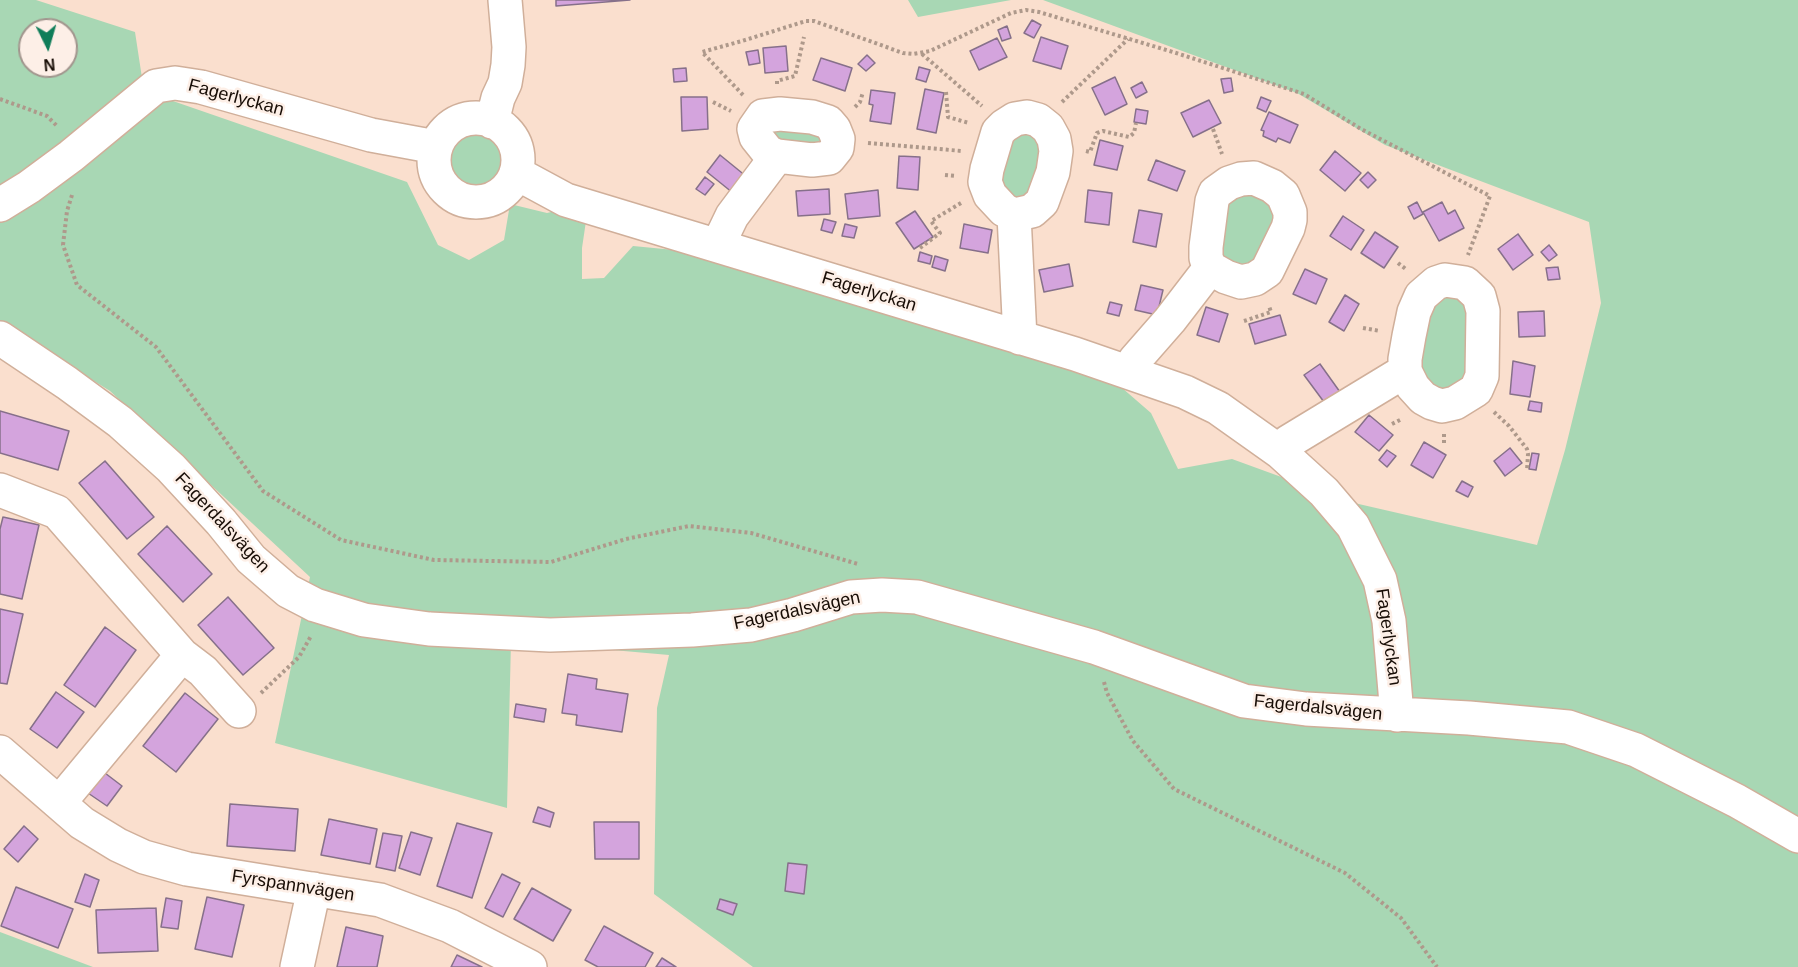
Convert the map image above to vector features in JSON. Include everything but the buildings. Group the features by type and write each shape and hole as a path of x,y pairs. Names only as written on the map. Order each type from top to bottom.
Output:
{"street":[{"path":"492,122 508,65 509,47 505,0"},
{"name":"Fagerlyckan","path":"0,205 71,156 156,87 175,83 201,87 370,135 436,147"},
{"path":"771,115 812,117 828,122 834,129 838,140 835,152 829,158 812,160 777,156 762,145 754,133 757,123 771,115"},
{"path":"1022,117 1048,134 1053,172 1042,202 1032,211 1014,215 1009,213 998,205 987,188 987,169 998,137 1022,117"},
{"path":"481,118 492,122 505,130 514,142 518,157 516,173 510,184 500,194 489,200 476,202 463,200 451,194 442,185 436,173 434,160 436,147 448,128 458,122 481,118"},
{"path":"718,245 732,216 777,156"},
{"name":"Fagerlyckan","path":"516,173 566,200 1130,372 1185,392 1218,408 1280,452 1324,492 1353,526 1380,580 1389,621 1397,715"},
{"path":"1014,215 1020,338"},
{"path":"1130,372 1135,360 1210,268"},
{"path":"1445,280 1465,282 1479,296 1483,311 1482,376 1476,390 1449,406 1432,404 1413,387 1405,371 1409,336 1420,296 1436,283 1445,280"},
{"name":"Fagerdalsvägen","path":"0,338 67,382 120,422 171,468 221,522 251,559 288,591 324,608 364,620 429,629 550,635 692,630 751,625 851,597 882,595 917,597 1094,647 1244,700 1306,709 1469,718 1568,727 1636,750 1737,801 1798,836"},
{"path":"1280,452 1288,442 1405,371"},
{"path":"0,490 57,512 182,655 203,671 239,711"},
{"path":"59,803 182,655"},
{"name":"Fyrspannvägen","path":"0,752 92,829 118,845 144,856 188,869 380,900 450,926 530,967"},
{"path":"297,967 314,889"}],"path":[{"path":"771,115 702,52 806,21 814,21 903,53 921,53 1011,13 1026,10 1039,12 1304,94 1361,129 1490,196 1459,281"},
{"path":"771,115 777,81 795,76 804,38"},
{"path":"1128,38 1048,134 1089,152 1097,133 1103,131 1130,137 1134,133 1136,123"},
{"path":"921,53 998,137"},
{"path":"946,92 948,117 998,137"},
{"path":"0,99 47,116 61,130 78,177 67,211 63,245 77,285 156,347 263,490 341,540 434,560 551,562 626,539 690,526 751,533 862,565"},
{"path":"838,140 998,137"},
{"path":"920,248 940,233 931,221 987,188"},
{"path":"1467,397 1475,409 1493,411 1518,436 1528,454 1527,471"},
{"path":"239,711 283,674 299,657 324,608"},
{"path":"1094,647 1107,693 1133,741 1174,789 1345,873 1401,918 1437,967"}],"green space":[{"path":"0,0 36,0 135,32 144,91 407,182 438,245 469,260 504,240 510,204 547,213 564,209 586,221 582,248 582,279 604,278 633,246 685,251 1080,361 1121,387 1151,413 1178,469 1232,459 1350,502 1537,545 1565,450 1601,303 1589,222 1385,145 1297,93 1043,0 1798,0 1798,967 753,967 654,894 657,708 669,655 511,641 507,808 275,743 310,577 110,391 0,322"},
{"path":"908,0 1011,0 918,17"},
{"path":"802,120 833,143 783,153 764,124"},
{"path":"1029,126 1049,158 1022,205 992,178 999,151"},
{"path":"482,128 500,140 509,158 503,181 488,190 473,190 452,181 442,169 439,160 451,139 465,131"},
{"path":"1235,185 1282,204 1252,274 1210,252"},
{"path":"1462,288 1478,374 1437,397 1412,352 1421,308"},
{"path":"0,932 93,967 0,967"}]}
